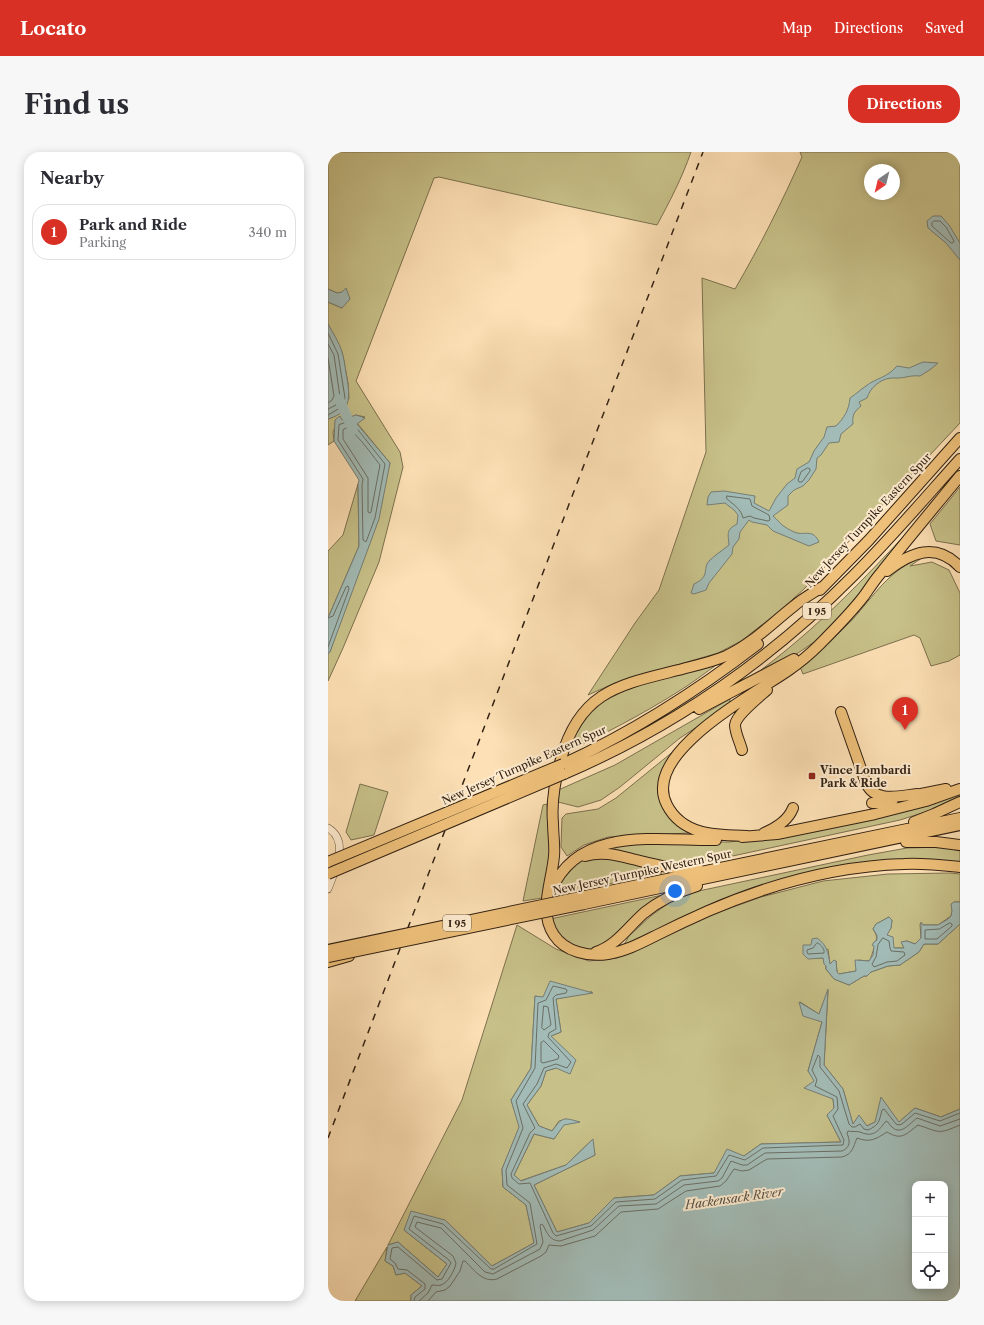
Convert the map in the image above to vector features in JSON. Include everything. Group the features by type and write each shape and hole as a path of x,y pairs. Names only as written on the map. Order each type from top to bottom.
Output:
{"highway":[{"name":"New Jersey Turnpike Eastern Spur","path":"328,862 563,764 631,729 696,690 763,640 825,585 869,540 960,438"},
{"name":"New Jersey Turnpike Eastern Spur","path":"328,874 564,774 648,733 684,711 731,680 808,619 866,563 960,459"},
{"path":"864,596 878,576 960,476"},
{"path":"742,750 736,729 737,720 769,688 814,650 887,572 898,563 919,553 929,552 944,555 960,567"},
{"path":"825,585 795,605 756,638 732,653 710,662 620,687 601,696 585,710 574,725 566,742 554,785 552,806 554,852 548,900 548,922 552,932 565,946 574,951 590,954 606,954 623,950 720,906 763,891 814,877 890,864 926,864 960,867"},
{"path":"648,733 695,711 780,667 802,654 828,635"},
{"path":"747,836 710,834 692,828 683,823 671,812 666,803 663,793 664,778 668,767 676,755 709,724 789,670"},
{"path":"841,712 866,783 870,790 875,794 883,797 960,788"},
{"path":"548,900 557,878 569,863 578,855 591,848 622,841 721,840 747,836 777,834 875,814 926,801 960,788"},
{"path":"872,803 882,803 917,794"},
{"path":"866,837 918,820 960,802"},
{"path":"758,835 782,823 789,815 792,808"},
{"name":"New Jersey Turnpike Western Spur","path":"328,957 365,950 773,857 960,818"},
{"name":"New Jersey Turnpike Western Spur","path":"328,950 745,870 960,825"},
{"path":"843,850 876,848 917,841 943,842 960,846"},
{"path":"569,863 585,856 599,853 682,868 701,867 747,858 773,857"},
{"path":"590,954 607,947 649,909 666,898 687,889 717,881 745,870"},
{"path":"328,962 365,950"}],"street":[{"path":"328,828 335,834 340,853 328,889"}],"shaded area":[{"path":"328,152 691,152 676,189 657,225 439,177 434,178 356,381 400,452 403,467 379,562 328,681 328,654 330,652 390,463 357,423 365,417 356,415 341,421 340,416 333,432 334,441 328,445 328,419 333,417 349,399 348,383 342,352 328,324 328,302 342,308 346,288 343,292 337,293 328,289"},
{"path":"800,152 960,152 960,423 805,588 781,610 741,641 718,653 615,683 588,695 635,623 659,590 706,452 702,278 735,289 787,191 802,157"},
{"path":"358,484 359,546 328,618 328,551 343,535"},
{"path":"960,487 960,545 936,541 930,524"},
{"path":"943,493 849,609 823,636 798,653 758,675 761,670 810,630 856,586"},
{"path":"922,558 910,566 932,562 949,570 960,593 960,655 949,661 931,666 920,638 914,635 803,674 800,667 852,620 891,576 910,563"},
{"path":"719,663 687,686 649,709 567,752 571,737 596,703 619,691"},
{"path":"730,699 729,706 680,738 620,787 601,800 578,807 558,802 556,791 615,765"},
{"path":"680,746 666,770 661,786 661,795 663,804 668,813 688,833 608,837 584,845 567,856 561,847 562,818 566,814 598,809 616,798"},
{"path":"360,784 388,792 374,835 351,840 346,832"},
{"path":"960,791 960,796 928,811 900,820 728,857 693,863 656,860 614,849 614,845 675,842 729,842 785,835"},
{"path":"547,804 550,852 542,898 523,901 543,805"},
{"path":"943,847 960,851 960,865 810,875 622,948 629,936 652,915 673,900 694,892 868,855 907,848"},
{"path":"598,856 642,865 662,873 553,895 558,884 570,869 580,861"},
{"path":"888,874 960,874 960,902 954,902 951,916 938,925 923,925 921,923 921,938 915,944 907,941 902,942 904,948 893,948 891,937 886,935 891,928 892,920 889,917 876,924 873,929 876,938 871,958 869,961 858,960 856,971 839,974 837,972 836,961 830,964 828,949 816,958 823,958 826,969 834,979 849,985 864,976 867,976 871,972 888,966 900,965 919,952 924,944 938,944 960,924 960,1109 941,1117 915,1108 899,1122 875,1122 867,1126 853,1125 843,1089 824,1065 828,991 819,1014 800,1002 822,1022 808,1071 833,1099 834,1108 827,1115 841,1142 761,1144 744,1156 714,1173 680,1176 654,1195 614,1198 589,1223 557,1232 534,1185 595,1155 592,1140 566,1165 520,1181 514,1175 534,1134 554,1139 567,1119 559,1121 552,1131 539,1126 527,1105 541,1086 546,1071 556,1068 551,1036 561,1032 556,999 592,992 543,998 535,996 531,1068 511,1100 520,1127 502,1169 503,1187 526,1205 534,1243 492,1266 445,1220 404,1230 447,1264 438,1277 398,1242 388,1245 462,1100 517,925 556,949 589,961 617,958 700,919 761,897 823,881"},
{"path":"672,893 604,946 591,950 576,948 559,937 550,919"},
{"path":"387,1247 385,1261 393,1266 396,1275 405,1273 422,1286 411,1295 411,1301 355,1301"}],"water":[{"path":"933,216 941,216 949,225 960,243 960,260 946,243 928,228 927,221"},
{"path":"346,288 350,299 342,308 328,302 328,289 337,293 342,292"},
{"path":"328,324 338,341 343,354 349,395 346,407 342,412 328,419"},
{"path":"923,362 938,363 920,376 883,380 873,388 868,394 867,398 859,402 861,406 854,414 853,424 841,434 839,442 829,443 821,455 817,458 816,469 809,480 788,496 788,505 773,516 789,530 797,533 812,534 819,542 809,546 773,531 767,525 749,520 740,532 739,539 733,547 732,554 709,583 706,590 694,594 691,593 694,584 703,578 709,561 729,545 728,532 737,524 738,515 725,503 707,505 708,497 711,492 724,491 755,496 754,503 769,511 776,498 787,484 795,478 797,469 809,462 814,451 824,437 827,427 836,426 844,417 849,406 850,398 870,383 889,373 897,366 909,368"},
{"path":"356,415 365,418 357,424 390,463 379,519 328,654 328,618 359,546 359,480 334,441 335,420 340,416 342,420"},
{"path":"954,902 960,902 960,924 938,944 924,944 919,952 900,965 888,966 871,972 867,976 864,976 849,985 834,979 826,969 823,958 808,959 803,954 803,945 811,945 812,939 817,938 823,943 826,949 830,964 834,960 836,961 837,972 839,974 856,971 855,960 869,961 873,955 874,946 872,945 877,940 877,935 873,929 876,924 889,917 892,920 891,928 887,935 893,937 894,948 904,948 901,942 907,941 915,944 921,938 921,922 923,925 938,925 948,919 951,916 952,911 951,904"},
{"name":"Hackensack River","path":"550,981 593,993 556,999 561,1032 551,1036 576,1060 570,1074 556,1068 546,1071 541,1086 527,1105 539,1126 552,1131 563,1119 570,1119 580,1122 564,1125 554,1139 534,1134 514,1175 521,1181 566,1165 593,1139 595,1155 534,1185 557,1232 589,1223 614,1198 654,1195 680,1176 714,1173 727,1149 744,1156 761,1144 841,1142 827,1115 834,1108 833,1099 804,1088 814,1081 808,1071 822,1022 803,1016 799,1002 819,1014 828,989 824,1065 843,1089 853,1124 859,1115 867,1126 875,1122 881,1097 899,1122 915,1108 941,1117 960,1109 960,1301 411,1301 411,1295 422,1286 405,1273 396,1275 393,1266 385,1261 388,1245 398,1242 438,1277 447,1264 404,1230 411,1211 445,1220 492,1266 534,1243 526,1205 503,1187 502,1169 519,1127 511,1100 531,1068 535,996 543,997"}],"waterway":[{"path":"339,399 353,430"}],"railway":[{"path":"328,1138 703,152"}],"place":[{"name":"Park and Ride","path":"905,730"},
{"name":"Vince Lombardi Park & Ride","path":"812,776"}]}
